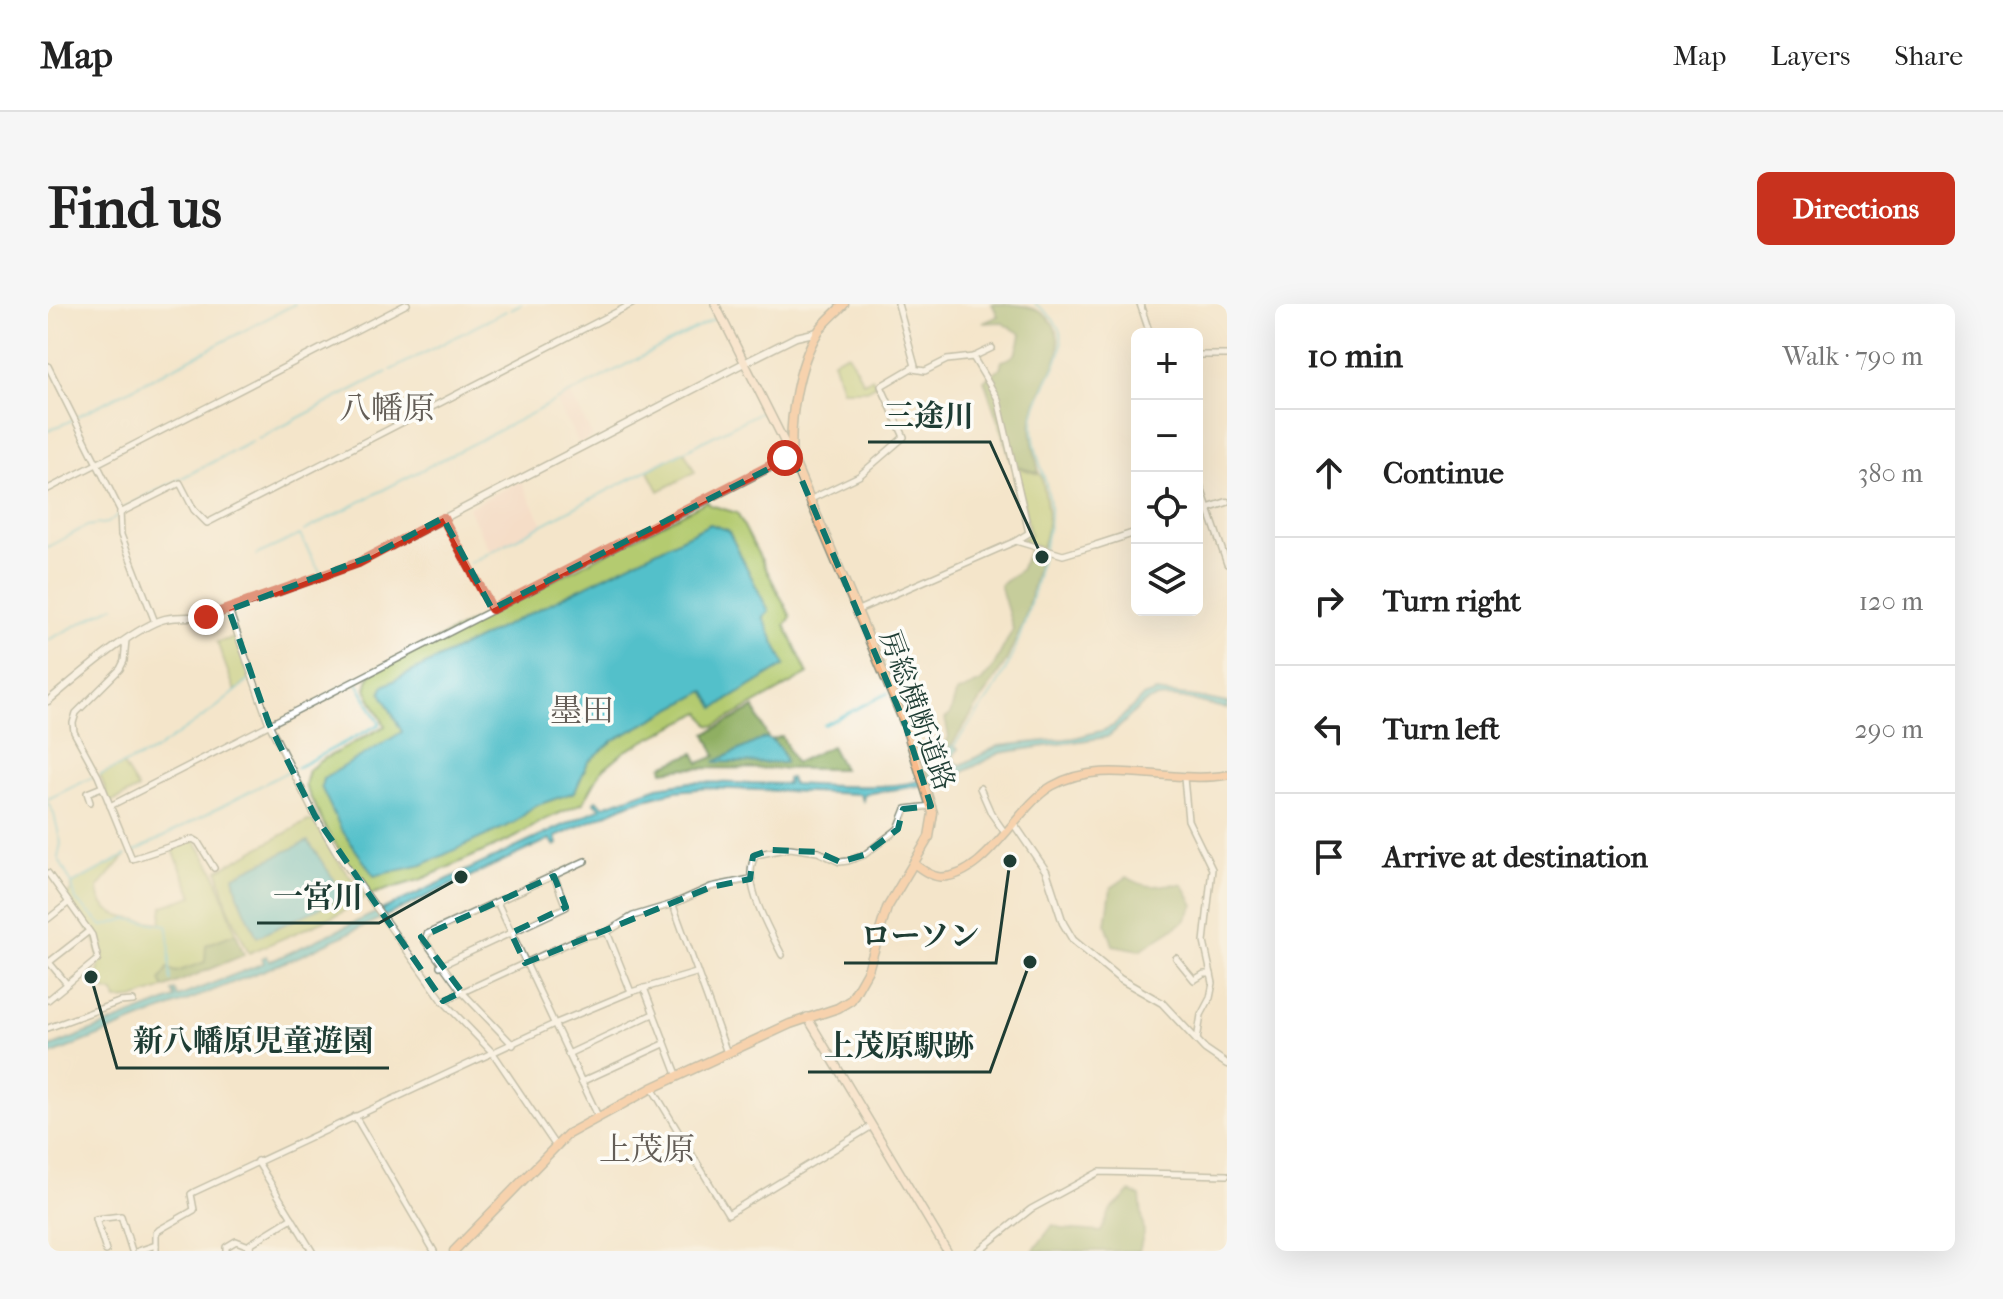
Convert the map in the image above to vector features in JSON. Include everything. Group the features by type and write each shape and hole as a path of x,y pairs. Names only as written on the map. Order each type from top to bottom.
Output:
{"highway":[{"name":"房総横断道路","path":"454,1251 555,1145 598,1116 807,1017 838,1008 855,995 868,970 887,908 932,828 931,806 905,724 792,457 790,438 802,372 818,332 844,304"}],"main road":[{"path":"715,304 792,457"},
{"path":"913,863 931,875 949,876 968,867 1006,834 1041,792 1080,775 1108,773 1184,778 1227,775"},
{"path":"807,1017 947,1251"}],"street":[{"path":"48,489 407,304"},
{"path":"120,513 180,483 194,510 207,523 632,304"},
{"path":"898,304 915,366 913,369"},
{"path":"1140,304 1148,328"},
{"path":"48,701 126,640 155,622 168,618 198,619 229,610 358,563 744,363 796,337 818,332"},
{"path":"808,500 859,476 904,437 881,386 887,380 913,369 925,371 947,360 973,357 992,348"},
{"path":"1203,355 1227,355"},
{"path":"857,610 1029,533 998,399 973,357"},
{"path":"48,366 120,513 121,535 155,622"},
{"path":"110,806 792,457"},
{"path":"1203,493 1227,564"},
{"path":"1203,510 1227,502"},
{"path":"443,518 492,609"},
{"path":"1016,541 1063,555 1131,534"},
{"path":"229,610 269,724 315,816 391,931 443,1001 493,1053 555,1145"},
{"path":"126,640 120,669 84,704 73,723 74,732 102,787 132,859 193,839 214,868"},
{"path":"1184,778 1188,820 1212,869 1204,942 1212,990 1204,1006 1197,1040"},
{"path":"90,802 87,793 102,787"},
{"path":"980,788 991,813 1006,834"},
{"path":"782,955 763,920 750,879 752,859 756,855 790,848 818,852 840,862 864,855 898,829 903,811 931,806"},
{"path":"1014,824 1046,871 1063,923 1073,940 1111,973 1171,1010 1205,1049 1227,1064"},
{"path":"513,1045 440,966 425,941 427,934 585,861"},
{"path":"48,874 92,935 98,959 48,1000"},
{"path":"440,966 566,907 554,876"},
{"path":"443,1001 582,937 607,932 633,916 673,904 711,887 750,879"},
{"path":"497,902 598,1116"},
{"path":"48,919 68,903"},
{"path":"673,904 727,1054"},
{"path":"67,984 48,962 89,931"},
{"path":"607,932 631,992"},
{"path":"1176,958 1194,980 1211,974"},
{"path":"106,1251 96,1219 121,1216 135,1251 156,1248 159,1230 194,1210 191,1194 194,1192 554,1024 631,992 696,973"},
{"path":"644,988 678,1077"},
{"path":"48,1028 119,1002 133,1001"},
{"path":"568,1054 653,1014"},
{"path":"581,1082 664,1044"},
{"path":"652,1088 728,1214 873,1125"},
{"path":"355,1116 434,1251"},
{"path":"257,1161 312,1251"},
{"path":"982,1250 1031,1209 1099,1172 1227,1175"},
{"path":"226,1251 226,1247 236,1241 250,1248 292,1218"}],"highlighted area":[{"path":"792,457 905,724 931,806 903,809 898,829 864,855 840,862 818,852 770,850 753,856 750,879 711,887 525,963 511,933 566,907 554,876 421,937 462,992 443,1001 315,816 269,724 229,610 369,557 443,518 492,609"}],"shaded area":[{"path":"570,393 593,437 579,444 556,401"},
{"path":"521,481 543,524 490,551 468,508"}],"green space":[{"path":"992,304 1018,305 1041,312 1053,324 1058,337 1056,360 1035,405 1031,424 1039,473 1013,466 984,380 1000,368 1002,361 1014,355 1021,334 1001,322 983,323 998,316"},
{"path":"848,353 863,382 872,378 876,385 867,390 842,390 833,360"},
{"path":"684,451 695,472 659,491 648,470"},
{"path":"1016,467 1041,475 1047,521 1041,548 1020,540 1030,535"},
{"path":"707,501 710,505 737,513 791,617 785,625 808,674 715,726 709,725 701,712 625,751 601,771 583,803 544,820 516,837 422,879 369,895 327,831 305,786 309,770 320,761 385,726 366,689 370,674"},
{"path":"1029,550 1041,553 1024,621 1006,662 935,770 927,777 924,766 935,760 949,737 945,719 950,715 956,693 981,682 992,669 1013,629 1000,585 1020,570"},
{"path":"235,638 250,680 235,691 217,642"},
{"path":"754,708 768,738 772,740 782,736 795,763 831,746 843,769 685,768 663,771 662,766 694,753 699,763 716,756 706,734"},
{"path":"123,765 138,789 110,803 100,775"},
{"path":"308,821 314,821 329,848 365,897 339,914 249,953 227,905 218,870"},
{"path":"195,840 214,871 236,933 206,945 206,962 160,980 164,988 133,999 117,1000 114,993 96,987 99,970 97,946 66,895 71,891 72,884 126,855 98,888 100,899 112,913 161,923 163,906 193,896 172,848"},
{"path":"1127,877 1151,886 1183,885 1194,905 1185,921 1140,950 1113,945 1106,924 1111,888"},
{"path":"236,933 244,955 164,988 160,980 168,968 176,972 205,962 206,945"},
{"path":"1130,1192 1140,1196 1144,1233 1139,1251 1033,1251 1053,1225 1101,1232 1110,1211"}],"water":[{"path":"710,524 728,530 769,612 763,617 785,665 715,708 705,691 614,740 588,762 575,792 535,806 514,823 422,865 374,876 341,829 321,787 323,779 402,732 381,693 383,686"},
{"path":"1156,692 1227,703 1227,709 1185,699 1153,699 1107,737 1000,753 944,782 864,794 863,800 860,794 707,788 675,791 630,803 556,837 558,844 555,846 550,839 300,956 48,1056 48,1048 175,998 172,991 175,990 178,997 264,963 262,958 266,956 269,961 276,959 601,808 594,802 596,800 604,806 658,787 690,782 787,784 790,778 792,784 884,786 918,781 929,776 951,745 958,749 954,761 961,765 998,746 1074,738 1113,726 1142,697"},
{"path":"764,738 779,747 785,763 714,762"},
{"path":"308,841 343,893 331,903 257,937 238,895 234,876"}],"waterway":[{"path":"209,349 295,304"},
{"path":"511,309 521,304"},
{"path":"954,746 996,686 1014,652 1049,527 1049,495 1033,428 1038,401 1062,344 1060,331 1052,317 1035,304"},
{"path":"391,370 506,311"},
{"path":"556,401 718,317"},
{"path":"76,417 207,350"},
{"path":"258,439 387,372"},
{"path":"437,462 554,402"},
{"path":"589,500 764,410"},
{"path":"48,431 72,420"},
{"path":"124,508 253,441"},
{"path":"304,531 435,463"},
{"path":"470,563 587,501"},
{"path":"48,547 87,526 107,523 118,515"},
{"path":"256,555 300,535 320,572"},
{"path":"48,640 114,606"},
{"path":"100,775 154,751 250,680"},
{"path":"296,768 380,724 357,682"},
{"path":"824,725 888,693"},
{"path":"132,853 287,772"},
{"path":"48,799 95,776"},
{"path":"48,803 61,843 58,858 72,884 76,900 103,926 127,919 167,925 171,981"},
{"path":"72,884 126,855"}],"place":[{"name":"三途川","path":"1042,557"},
{"name":"ローソン","path":"1010,861"},
{"name":"一宮川","path":"461,877"},
{"name":"上茂原駅跡","path":"1030,962"},
{"name":"新八幡原児童遊園","path":"91,977"}],"district":[{"name":"八幡原","path":"387,408"},
{"name":"墨田","path":"582,710"},
{"name":"上茂原","path":"647,1149"}],"route":[{"path":"206,617 358,563 443,518 492,609 785,458"}]}
